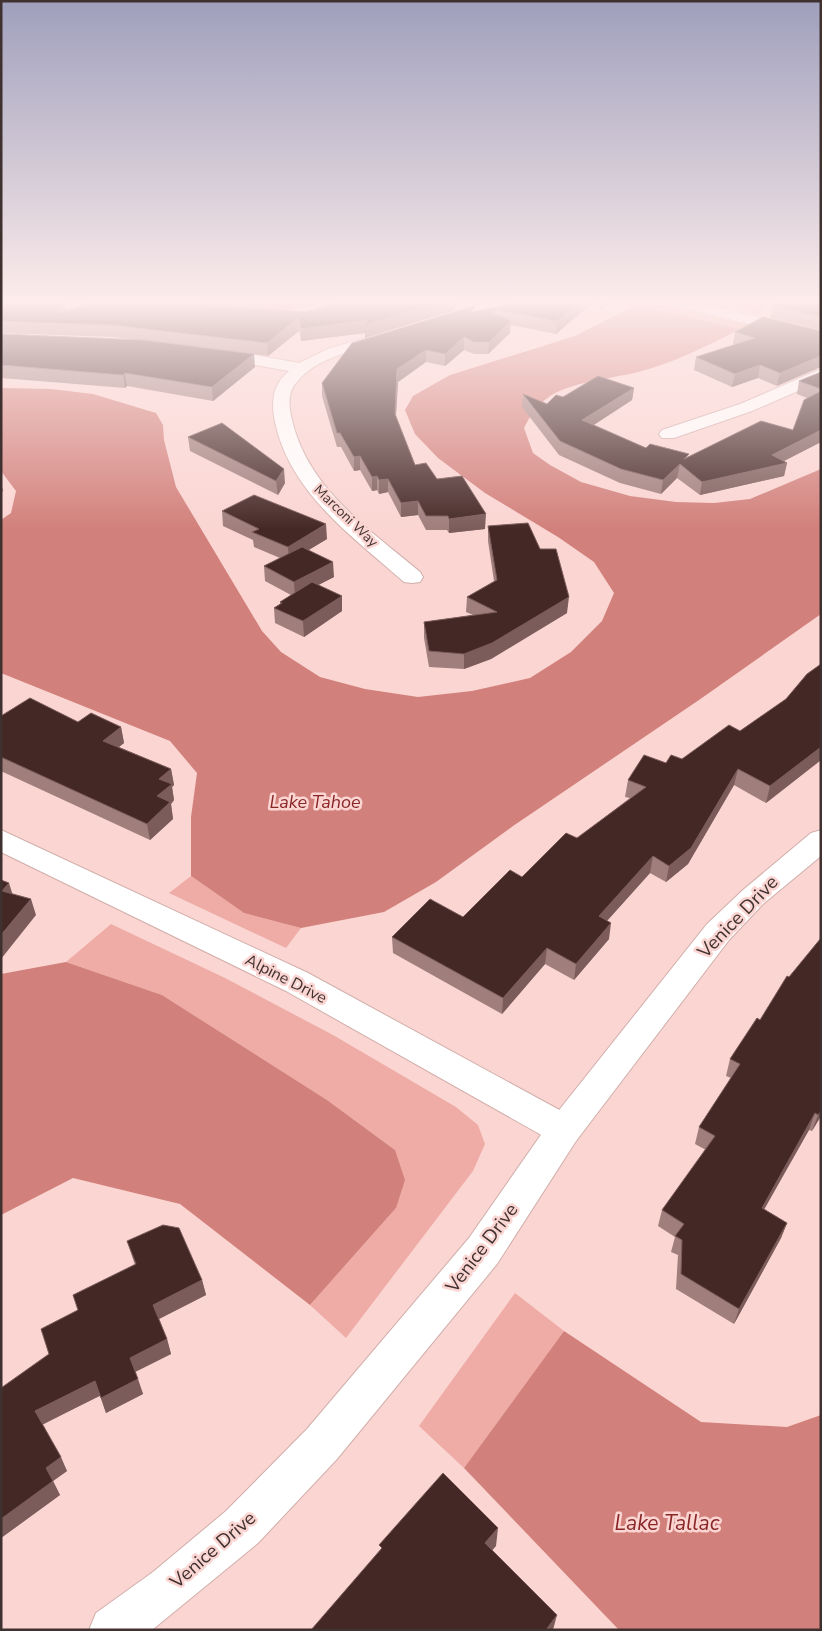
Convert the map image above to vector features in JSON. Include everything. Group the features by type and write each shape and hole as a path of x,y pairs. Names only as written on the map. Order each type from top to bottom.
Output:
{"street":[{"name":"Marconi Way","path":"291,378 282,391 282,416 291,443 310,480 344,518 412,577"},
{"path":"668,434 712,421 759,403 812,378"},
{"name":"Alpine Drive","path":"1,840 297,982 564,1130"},
{"name":"Venice Drive","path":"113,1630 169,1588 242,1527 322,1444 483,1252 564,1130 718,932 753,897 821,840"}],"shaded area":[{"path":"191,876 244,913 301,928 286,948 169,893"},
{"path":"111,924 225,978 333,1035 456,1107 478,1125 485,1144 473,1171 346,1338 310,1305 396,1208 395,1150 327,1100 162,995 66,962"},
{"path":"515,1293 564,1331 464,1468 419,1426"}],"water":[{"name":"Lake Tahoe","path":"445,378 609,378 570,387 550,396 535,410 524,428 533,453 550,465 581,482 630,496 676,502 714,503 750,499 821,469 821,614 699,700 513,826 436,882 384,912 301,928 244,913 191,876 191,817 197,773 170,741 1,673 1,520 11,513 16,491 1,471 1,388 51,389 93,394 156,413 163,425 164,440 176,487 262,631 281,652 320,677 365,689 418,697 472,691 530,678 571,652 602,621 614,593 594,562 558,537 485,493 438,458 415,434 405,410 413,396"},
{"path":"66,962 162,995 327,1100 395,1150 405,1180 396,1208 310,1305 180,1204 73,1178 1,1215 1,974"},
{"name":"Lake Tallac","path":"564,1331 701,1422 787,1427 821,1415 821,1630 619,1630 464,1468"}],"building":[{"path":"157,378 223,378 212,387"},
{"path":"326,378 397,378 395,414 415,465 426,463 437,479 462,476 486,514 449,519 448,516 426,516 418,501 401,503 388,479 379,480 377,476 372,477 360,456 354,457 340,433 337,433 322,383"},
{"path":"594,378 604,378 634,388 582,420 646,448 650,444 689,454 684,459 761,421 793,430 804,400 821,391 821,430 772,455 787,463 702,482 680,464 663,480 621,469 560,441 523,394 547,404 556,395 563,397"},
{"path":"806,378 821,378 821,389 799,381"},
{"path":"222,423 284,469 276,481 188,437"},
{"path":"254,495 326,524 288,547 252,532 259,529 222,511"},
{"path":"528,523 540,549 556,549 569,597 492,643 464,654 429,651 424,622 497,612 467,597 497,580 488,526"},
{"path":"302,547 333,562 294,582 264,566"},
{"path":"312,582 342,596 303,621 274,608 282,603 280,602"},
{"path":"821,664 821,747 770,786 738,769 691,848 669,866 653,856 599,916 611,923 576,964 547,948 503,998 392,937 430,899 463,917 510,870 522,877 566,833 577,838 646,787 628,780 644,755 666,763 671,755 682,759 729,725 740,731 786,699 807,674"},
{"path":"30,698 78,722 91,713 121,727 103,741 171,769 159,779 172,784 157,796 170,802 147,824 1,757 1,716"},
{"path":"1,880 9,883 2,891 31,899 1,935"},
{"path":"821,938 821,1111 818,1115 815,1113 762,1208 787,1223 739,1309 681,1274 682,1240 675,1236 684,1224 662,1210 715,1136 699,1127 740,1064 730,1059 757,1018 760,1020 787,976 789,977"},
{"path":"163,1225 179,1228 202,1280 153,1305 167,1339 130,1358 138,1379 101,1398 95,1381 35,1411 61,1457 46,1468 53,1481 1,1519 1,1388 49,1354 41,1329 78,1310 73,1295 136,1264 127,1241"},
{"path":"443,1473 498,1528 485,1543 557,1615 546,1630 311,1630 382,1548 379,1545"}]}
